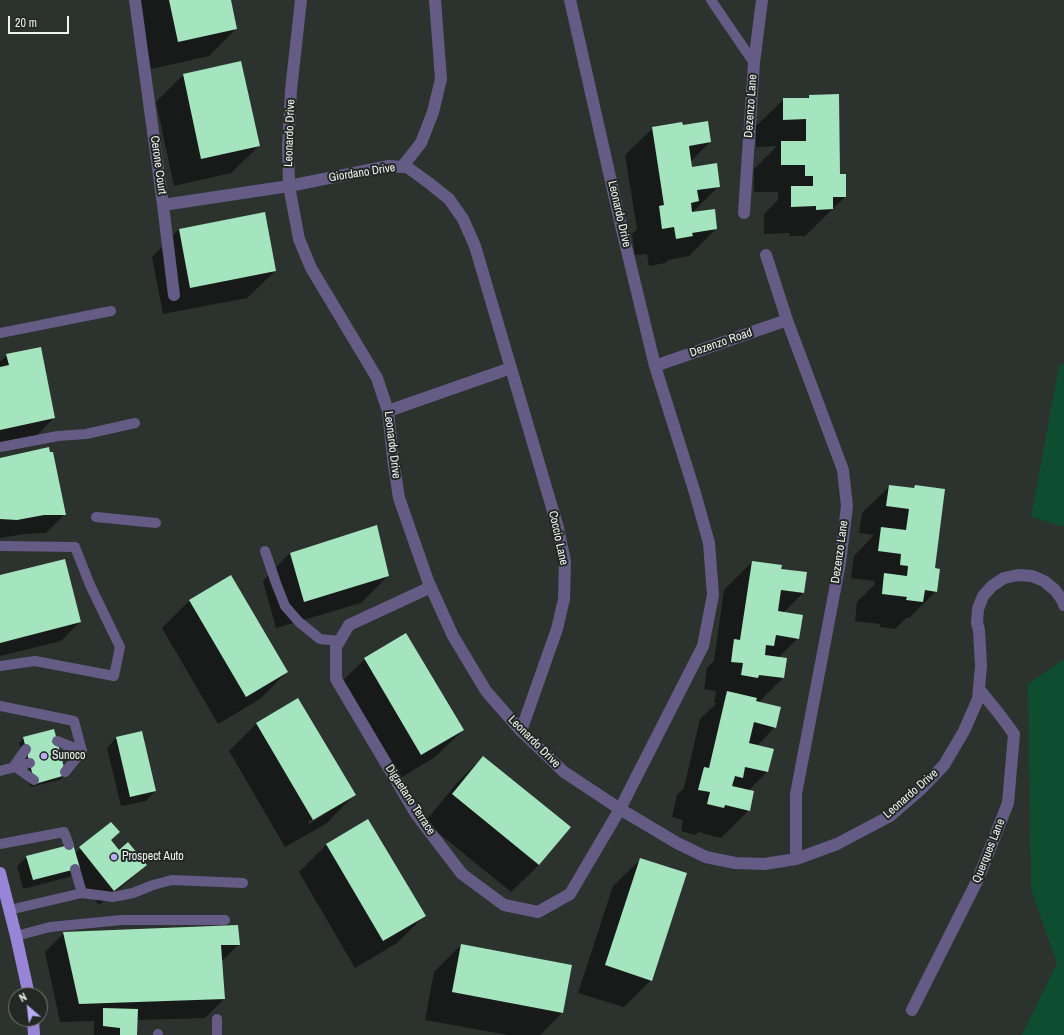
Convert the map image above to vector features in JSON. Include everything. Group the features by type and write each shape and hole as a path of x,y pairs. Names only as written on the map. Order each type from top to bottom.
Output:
{"main road":[{"path":"0,873 27,987"}],"street":[{"name":"Cerone Court","path":"135,0 163,205 289,186"},
{"name":"Leonardo Drive","path":"301,0 291,90 288,147 289,186 299,239 310,268 377,378 388,411 399,498 431,587 453,636 486,691 521,731 564,772 677,843 706,857 734,863 764,864 796,859 837,844 890,816 920,790 944,765 964,731 978,699 981,666 979,630 977,623 978,609 984,596 992,586 1004,578 1018,575 1032,576 1044,581 1055,590 1064,605"},
{"name":"Giordano Drive","path":"289,186 390,166 402,167 421,143 433,112 441,79 435,0"},
{"name":"Leonardo Drive","path":"570,0 622,230 655,366 695,492 709,543 713,595 703,646 620,808"},
{"name":"Dezenzo Lane","path":"744,213 754,63 762,0"},
{"name":"Coccio Lane","path":"402,167 407,167 429,182 449,199 463,219 475,246 558,528 565,561 564,599 557,629 521,731"},
{"path":"163,205 174,295"},
{"name":"Dezenzo Lane","path":"766,255 787,320 842,470 847,506 840,563 796,794 796,859"},
{"name":"Dezenzo Road","path":"655,366 787,320"},
{"path":"388,411 511,368"},
{"name":"Digaetano Terrace","path":"431,587 349,625 336,647 336,679 416,814 462,874 504,905 538,912 570,894 620,808"},
{"name":"Querques Lane","path":"912,1010 978,879 1008,803 1014,734 979,689"}],"lane":[{"path":"711,0 754,63"},
{"path":"0,333 111,311"},
{"path":"0,448 58,436 86,434 134,423"},
{"path":"96,517 156,522"},
{"path":"0,546 75,547 90,585 120,647 114,676 35,661 0,666"},
{"path":"266,551 276,584 285,606 299,622 320,639 340,641"},
{"path":"0,706 74,721 82,750"},
{"path":"57,741 82,750"},
{"path":"14,766 26,749"},
{"path":"61,755 82,750"},
{"path":"65,772 82,750"},
{"path":"0,771 14,766 30,763"},
{"path":"14,766 34,780"},
{"path":"0,844 64,832 69,845"},
{"path":"75,869 82,893"},
{"path":"9,910 82,893 113,897 133,893 153,885 172,880 243,883"},
{"path":"16,936 50,926 122,920 225,920"},
{"path":"217,1019 217,1035"}],"green space":[{"path":"1064,363 1064,527 1031,517 1059,366"},
{"path":"1064,659 1064,1035 1022,1035 1057,963 1031,890 1028,684"}],"building":[{"path":"169,0 231,0 237,29 178,42"},
{"path":"241,61 260,146 201,159 183,74"},
{"path":"839,94 840,174 846,174 846,197 833,197 833,209 816,210 816,206 791,207 791,186 813,186 813,176 805,176 805,165 781,165 781,141 806,141 806,119 783,120 783,98 809,98 809,95"},
{"path":"708,121 711,142 689,146 692,167 717,163 720,187 697,190 699,201 691,203 692,212 715,209 717,229 692,233 693,236 676,239 674,227 662,229 659,206 664,205 652,127 682,122 683,125"},
{"path":"265,212 276,271 190,288 179,229"},
{"path":"41,347 55,418 0,430 0,367 9,365 6,354"},
{"path":"49,447 50,452 53,452 66,515 44,515 17,520 0,519 0,458"},
{"path":"889,485 914,488 915,485 945,489 935,568 940,569 937,592 925,590 923,602 906,600 907,597 882,594 884,573 907,576 908,566 900,565 901,554 878,551 881,527 906,530 909,509 886,506"},
{"path":"377,525 389,576 304,602 290,553"},
{"path":"65,559 81,622 0,643 0,575"},
{"path":"752,561 782,565 781,569 807,572 804,593 781,590 778,611 803,615 799,639 776,635 774,646 766,645 765,655 787,658 784,678 759,675 758,678 741,675 743,663 731,662 734,639 740,640"},
{"path":"231,575 288,672 246,697 189,600"},
{"path":"406,633 464,730 421,755 364,658"},
{"path":"727,691 757,698 756,701 781,707 776,728 754,722 749,743 774,749 768,772 745,767 743,778 735,776 732,786 754,791 750,811 725,805 724,808 707,804 710,792 698,790 704,767 709,768"},
{"path":"298,698 356,795 313,820 256,723"},
{"path":"54,729 66,775 35,784 23,737"},
{"path":"142,731 156,791 130,797 116,737"},
{"path":"483,756 571,827 539,865 452,794"},
{"path":"368,819 426,916 383,941 326,844"},
{"name":"Prospect Auto","path":"111,822 120,832 111,840 119,850 128,842 147,865 114,891 79,847"},
{"path":"73,844 80,868 33,880 26,856"},
{"path":"640,858 687,873 652,981 605,965"},
{"path":"238,925 240,945 221,945 225,999 79,1004 63,932"},
{"path":"461,944 572,965 563,1013 452,992"},
{"path":"103,1008 138,1009 137,1035 120,1035 120,1028 103,1026"}],"place":[{"name":"Sunoco","path":"44,756"},
{"name":"Prospect Auto","path":"114,857"}]}
